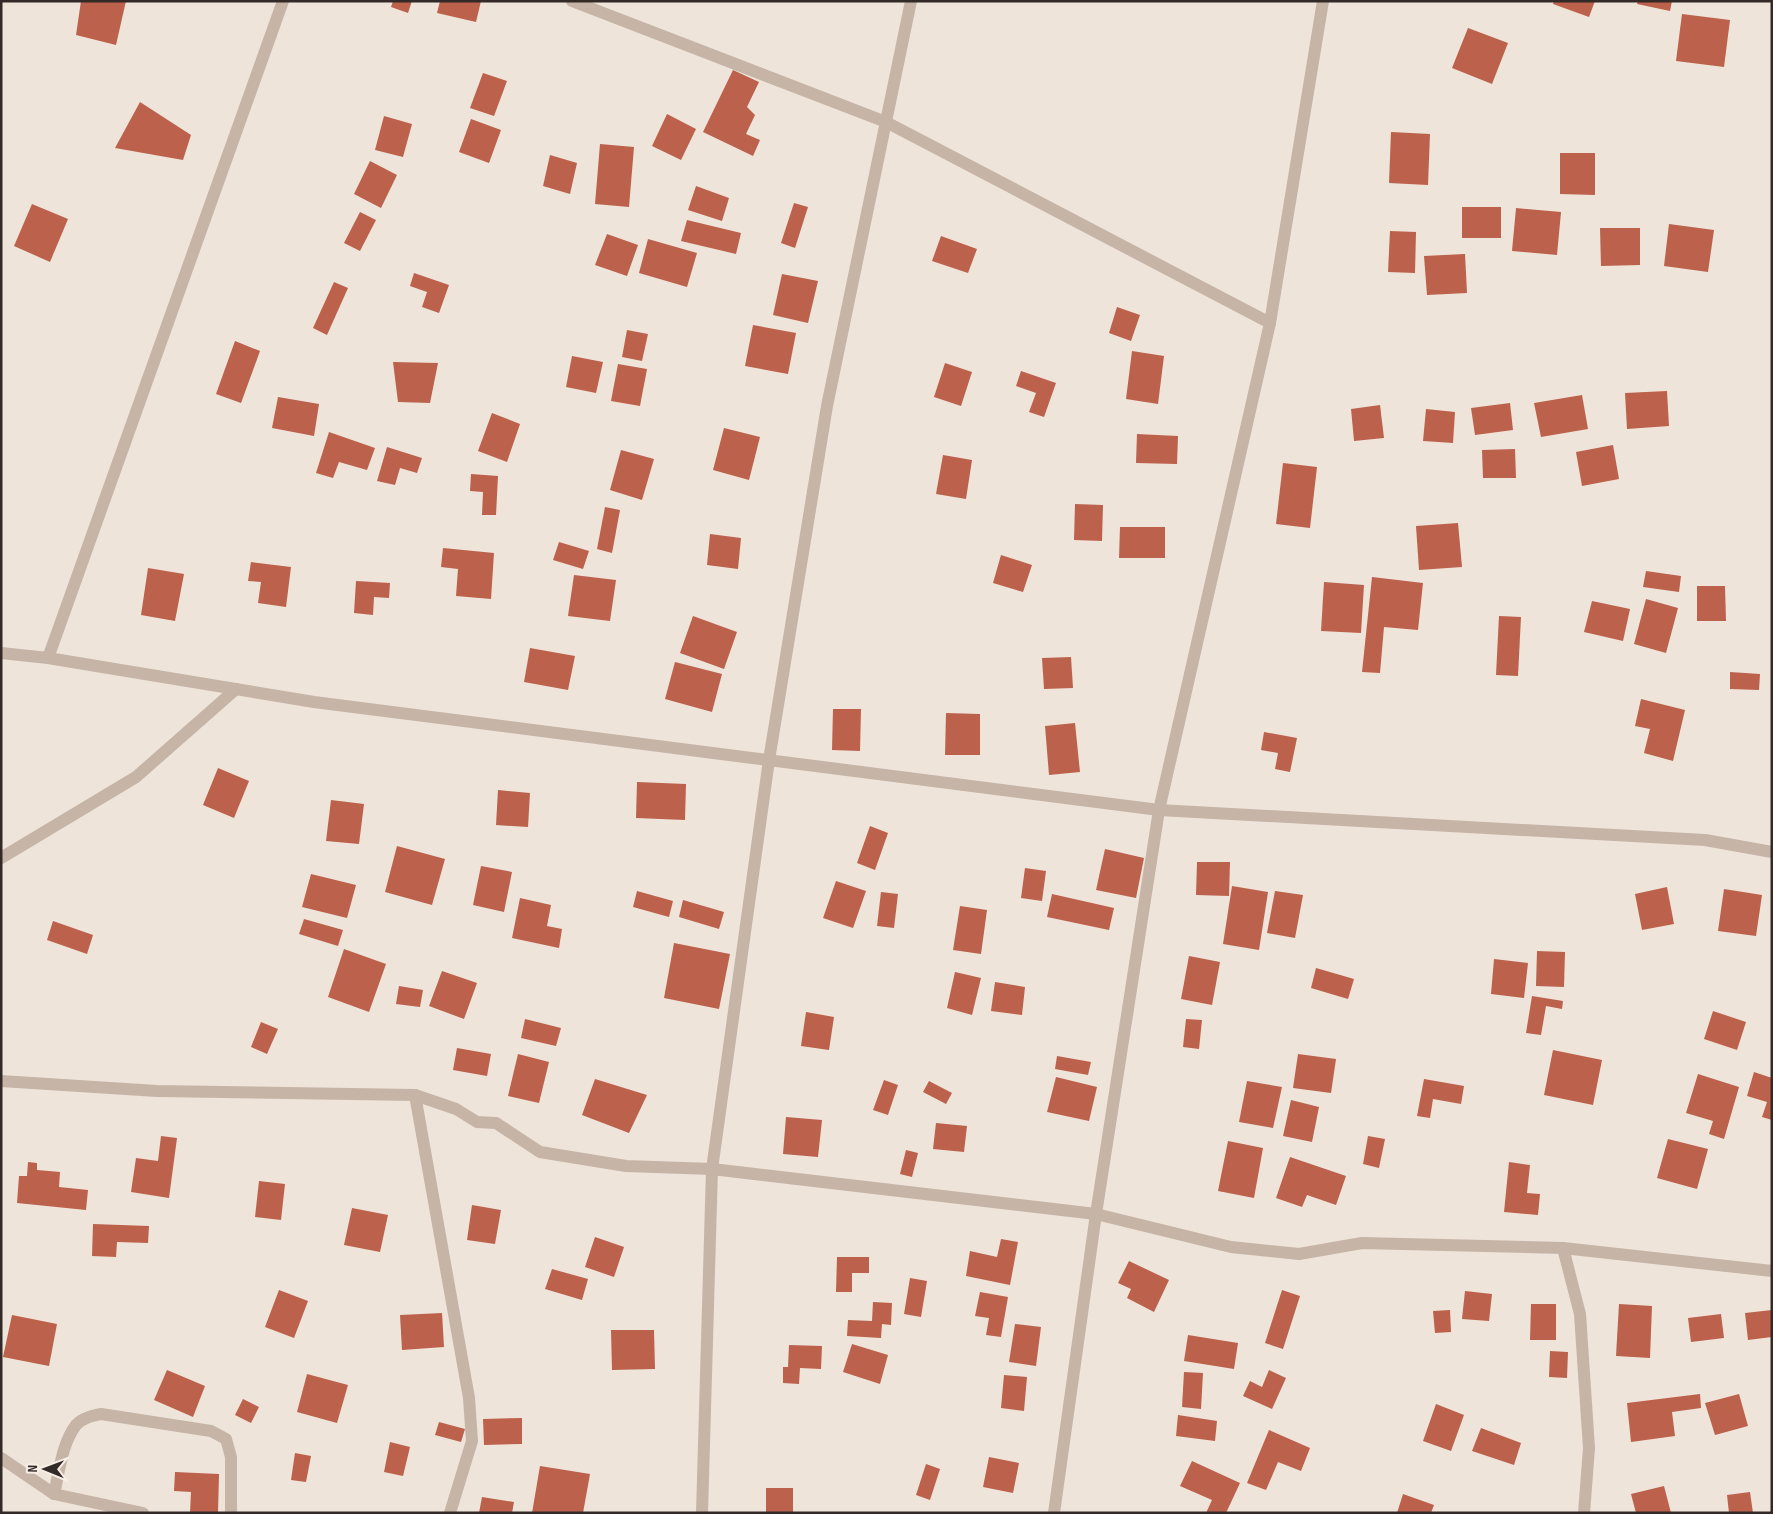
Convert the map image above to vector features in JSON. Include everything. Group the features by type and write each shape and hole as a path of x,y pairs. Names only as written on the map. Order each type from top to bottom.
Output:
{"street":[{"path":"48,658 283,1"},
{"path":"572,1 886,122 1270,323"},
{"path":"702,1513 712,1169 769,760 827,406 911,1"},
{"path":"1054,1513 1096,1214 1159,810 1270,323 1323,1"},
{"path":"1,653 48,658 314,702 1159,810 1705,840 1772,852"},
{"path":"1,858 136,777 236,689"},
{"path":"1,1081 157,1091 416,1095 456,1109 477,1122 496,1123 540,1152 626,1166 712,1169 1096,1214 1231,1247 1299,1254 1362,1243 1563,1248 1772,1272"},
{"path":"416,1095 469,1398 472,1441 450,1513"},
{"path":"1563,1248 1580,1314 1589,1448 1584,1513"},
{"path":"54,1494 68,1443 76,1425 86,1418 101,1414 211,1431 226,1439 232,1457 230,1513"},
{"path":"1,1458 54,1494 143,1513"}],"building":[{"path":"81,1 126,1 116,45 76,35"},
{"path":"393,1 412,1 408,13 391,7"},
{"path":"440,1 481,1 476,22 437,13"},
{"path":"1554,1 1595,1 1589,17 1553,4"},
{"path":"1638,1 1672,1 1670,11 1637,4"},
{"path":"1682,14 1730,20 1724,67 1676,61"},
{"path":"1468,28 1508,43 1492,84 1452,68"},
{"path":"733,70 759,82 747,107 755,115 746,134 760,140 753,156 703,132"},
{"path":"483,73 507,81 494,116 470,108"},
{"path":"140,102 191,135 183,160 115,148"},
{"path":"667,114 696,129 681,160 652,146"},
{"path":"384,116 412,124 403,157 375,150"},
{"path":"471,119 501,130 489,163 459,152"},
{"path":"1391,132 1430,134 1428,185 1389,183"},
{"path":"600,144 634,147 629,207 595,204"},
{"path":"1560,153 1595,153 1595,195 1560,194"},
{"path":"550,155 577,163 570,194 543,186"},
{"path":"370,161 397,175 381,208 354,194"},
{"path":"696,186 729,198 722,221 688,210"},
{"path":"794,203 808,207 795,248 781,243"},
{"path":"32,204 68,219 50,262 14,246"},
{"path":"1462,207 1501,207 1501,238 1462,238"},
{"path":"1516,208 1561,212 1557,255 1512,251"},
{"path":"360,212 376,220 360,251 344,243"},
{"path":"687,220 741,233 736,254 681,241"},
{"path":"1669,224 1714,230 1708,272 1664,266"},
{"path":"1600,228 1640,228 1640,265 1601,266"},
{"path":"1390,231 1416,232 1415,273 1388,272"},
{"path":"607,234 638,245 627,276 595,265"},
{"path":"941,236 977,249 968,273 932,261"},
{"path":"648,239 697,253 687,287 639,273"},
{"path":"1465,254 1467,293 1427,295 1424,256"},
{"path":"414,273 449,285 439,313 422,307 427,292 410,286"},
{"path":"782,274 818,281 808,323 773,315"},
{"path":"334,282 348,288 327,335 313,328"},
{"path":"1117,307 1140,315 1131,341 1109,333"},
{"path":"753,325 796,333 788,374 745,366"},
{"path":"627,330 648,334 642,361 622,357"},
{"path":"235,341 260,351 241,403 216,394"},
{"path":"1132,351 1164,356 1158,404 1126,399"},
{"path":"572,356 603,362 596,393 566,387"},
{"path":"393,362 438,363 430,403 398,402"},
{"path":"945,363 972,372 961,406 934,397"},
{"path":"618,364 647,369 640,406 611,401"},
{"path":"1021,371 1056,383 1044,417 1029,412 1036,393 1016,386"},
{"path":"1667,391 1669,426 1627,429 1625,393"},
{"path":"1582,395 1588,429 1541,437 1534,403"},
{"path":"278,397 319,404 314,436 272,428"},
{"path":"1510,403 1513,430 1475,435 1471,408"},
{"path":"1380,405 1384,438 1354,441 1351,409"},
{"path":"1426,409 1455,412 1453,443 1423,441"},
{"path":"492,413 520,424 507,462 478,451"},
{"path":"724,428 760,437 749,480 713,470"},
{"path":"329,432 375,448 367,470 339,462 333,478 316,473"},
{"path":"1137,434 1178,436 1177,464 1136,463"},
{"path":"1613,445 1619,479 1582,486 1576,452"},
{"path":"387,447 422,458 417,473 400,468 395,485 377,481"},
{"path":"1515,449 1516,478 1483,478 1482,450"},
{"path":"621,450 654,459 642,500 610,490"},
{"path":"943,455 972,460 966,499 936,494"},
{"path":"1283,463 1317,467 1310,528 1276,524"},
{"path":"471,474 498,476 496,515 482,515 483,492 470,491"},
{"path":"1075,504 1103,505 1102,541 1074,540"},
{"path":"605,507 620,510 612,553 597,549"},
{"path":"1458,523 1462,567 1419,570 1416,526"},
{"path":"1120,527 1165,527 1165,558 1119,558"},
{"path":"710,534 741,538 738,569 707,565"},
{"path":"559,542 589,551 583,569 553,560"},
{"path":"443,548 494,553 491,599 456,596 458,569 441,567"},
{"path":"1001,555 1032,565 1023,592 993,583"},
{"path":"251,562 291,567 286,607 258,603 261,582 248,581"},
{"path":"148,568 184,574 175,621 141,615"},
{"path":"1646,571 1681,576 1679,592 1643,587"},
{"path":"574,575 616,580 610,621 568,616"},
{"path":"1372,577 1423,583 1418,630 1384,627 1380,673 1362,672"},
{"path":"356,581 390,583 389,598 374,597 373,615 354,613"},
{"path":"1324,582 1364,585 1361,633 1321,631"},
{"path":"1697,586 1725,586 1726,621 1697,621"},
{"path":"1646,599 1678,608 1666,653 1634,644"},
{"path":"1592,601 1630,609 1623,641 1584,632"},
{"path":"693,616 737,632 724,669 680,653"},
{"path":"1499,616 1521,617 1518,676 1496,675"},
{"path":"530,648 575,656 568,690 524,682"},
{"path":"1071,657 1073,688 1044,689 1042,658"},
{"path":"675,662 722,674 712,712 665,699"},
{"path":"1730,672 1760,674 1759,690 1730,689"},
{"path":"1641,699 1685,710 1673,761 1644,753 1650,729 1635,726"},
{"path":"833,709 861,709 860,751 832,750"},
{"path":"946,713 980,714 980,755 945,755"},
{"path":"1075,723 1080,772 1049,775 1045,726"},
{"path":"1264,732 1297,738 1290,772 1275,769 1278,753 1261,750"},
{"path":"218,768 249,781 234,818 203,805"},
{"path":"637,782 686,784 685,820 636,818"},
{"path":"498,790 530,793 528,827 496,825"},
{"path":"331,800 364,804 359,844 326,841"},
{"path":"870,826 888,833 875,870 857,863"},
{"path":"397,846 445,859 432,905 385,892"},
{"path":"1105,849 1144,858 1136,898 1096,890"},
{"path":"1197,862 1230,862 1229,896 1196,895"},
{"path":"481,866 512,872 504,912 473,905"},
{"path":"1025,868 1046,871 1042,901 1021,898"},
{"path":"311,874 356,885 347,918 302,907"},
{"path":"836,881 866,891 853,928 823,918"},
{"path":"1232,886 1268,892 1259,950 1223,944"},
{"path":"1667,887 1674,924 1642,930 1635,894"},
{"path":"1724,889 1762,895 1756,936 1718,931"},
{"path":"637,891 673,901 669,917 633,907"},
{"path":"1275,891 1303,895 1295,938 1267,933"},
{"path":"881,892 898,894 894,928 877,926"},
{"path":"1052,894 1114,908 1109,930 1047,917"},
{"path":"520,898 551,905 547,926 562,929 559,948 512,938"},
{"path":"683,900 724,912 719,929 679,917"},
{"path":"960,906 987,910 981,954 953,950"},
{"path":"304,919 343,930 338,946 299,934"},
{"path":"53,921 93,935 87,954 47,940"},
{"path":"674,943 730,954 719,1009 664,998"},
{"path":"344,949 386,964 369,1012 328,997"},
{"path":"1537,951 1565,952 1564,987 1536,986"},
{"path":"1189,956 1220,962 1212,1005 1181,999"},
{"path":"1494,959 1528,963 1524,998 1491,994"},
{"path":"1316,968 1354,979 1348,999 1311,988"},
{"path":"442,971 477,983 464,1019 429,1006"},
{"path":"955,972 981,978 972,1015 947,1008"},
{"path":"995,982 1025,987 1022,1015 991,1011"},
{"path":"399,986 423,990 420,1007 396,1004"},
{"path":"1532,996 1563,1001 1562,1009 1546,1006 1541,1035 1526,1033"},
{"path":"1713,1011 1746,1022 1737,1050 1704,1039"},
{"path":"806,1012 834,1017 829,1050 801,1046"},
{"path":"525,1019 561,1028 556,1046 521,1038"},
{"path":"1186,1019 1202,1020 1199,1049 1183,1047"},
{"path":"261,1022 278,1029 267,1054 251,1047"},
{"path":"457,1048 491,1054 487,1076 453,1070"},
{"path":"1553,1050 1602,1060 1593,1105 1544,1095"},
{"path":"518,1054 549,1062 539,1103 508,1096"},
{"path":"1298,1054 1336,1059 1331,1093 1293,1088"},
{"path":"1057,1056 1091,1062 1088,1075 1055,1069"},
{"path":"1754,1072 1772,1078 1772,1120 1762,1117 1767,1102 1747,1096"},
{"path":"1698,1074 1739,1087 1724,1139 1709,1134 1713,1121 1686,1113"},
{"path":"1056,1077 1097,1087 1089,1121 1047,1112"},
{"path":"595,1079 647,1095 629,1133 582,1115"},
{"path":"1424,1079 1464,1086 1461,1104 1433,1099 1430,1118 1417,1116"},
{"path":"884,1080 898,1085 888,1115 873,1110"},
{"path":"929,1081 952,1093 946,1104 923,1092"},
{"path":"1247,1081 1282,1087 1273,1128 1239,1122"},
{"path":"1291,1100 1319,1107 1312,1142 1283,1136"},
{"path":"786,1117 822,1120 818,1157 783,1154"},
{"path":"936,1123 967,1126 964,1152 933,1149"},
{"path":"161,1136 177,1138 169,1198 131,1192 136,1158 158,1161"},
{"path":"1368,1136 1385,1139 1379,1168 1363,1164"},
{"path":"1668,1139 1708,1149 1697,1189 1657,1178"},
{"path":"1228,1141 1263,1148 1254,1198 1218,1191"},
{"path":"906,1150 918,1153 912,1177 900,1174"},
{"path":"1290,1157 1346,1176 1336,1205 1307,1195 1302,1207 1276,1198"},
{"path":"28,1162 37,1163 37,1170 60,1172 59,1187 88,1190 86,1210 17,1203 19,1176 27,1176"},
{"path":"1509,1162 1530,1165 1527,1193 1540,1194 1538,1215 1504,1212"},
{"path":"259,1181 285,1184 281,1220 255,1217"},
{"path":"472,1205 501,1210 495,1244 467,1240"},
{"path":"352,1208 388,1215 380,1252 344,1245"},
{"path":"93,1224 149,1226 148,1243 117,1242 116,1257 92,1256"},
{"path":"595,1237 624,1247 614,1277 585,1267"},
{"path":"1001,1239 1018,1242 1010,1285 966,1276 970,1251 997,1257"},
{"path":"837,1257 869,1257 869,1273 852,1273 852,1292 836,1292"},
{"path":"1129,1261 1169,1280 1154,1312 1127,1298 1131,1289 1118,1283"},
{"path":"552,1269 588,1279 582,1300 545,1289"},
{"path":"910,1278 927,1281 921,1317 904,1314"},
{"path":"279,1290 308,1301 294,1338 265,1327"},
{"path":"1282,1290 1300,1296 1283,1349 1265,1343"},
{"path":"1465,1291 1492,1294 1489,1321 1462,1319"},
{"path":"980,1292 1008,1297 1001,1337 986,1335 989,1318 975,1316"},
{"path":"873,1302 892,1303 891,1325 882,1324 881,1338 847,1336 848,1320 872,1321"},
{"path":"1531,1304 1556,1304 1556,1340 1530,1340"},
{"path":"1619,1304 1652,1306 1650,1358 1616,1356"},
{"path":"1450,1310 1451,1332 1435,1333 1433,1311"},
{"path":"1772,1310 1772,1337 1748,1340 1745,1313"},
{"path":"442,1313 444,1347 402,1350 400,1315"},
{"path":"1721,1314 1724,1338 1691,1342 1688,1318"},
{"path":"12,1315 57,1324 49,1366 3,1357"},
{"path":"1015,1324 1041,1327 1036,1366 1009,1362"},
{"path":"611,1330 654,1330 655,1369 612,1370"},
{"path":"1188,1335 1238,1343 1234,1369 1184,1361"},
{"path":"852,1344 888,1355 880,1384 843,1372"},
{"path":"789,1345 822,1346 821,1369 800,1368 799,1384 783,1383 783,1367 788,1367"},
{"path":"1550,1351 1568,1352 1567,1378 1549,1377"},
{"path":"167,1370 205,1386 193,1417 154,1400"},
{"path":"1269,1370 1286,1378 1272,1409 1243,1396 1250,1381 1262,1387"},
{"path":"1184,1372 1203,1373 1201,1409 1182,1407"},
{"path":"307,1374 348,1385 337,1423 297,1412"},
{"path":"1004,1375 1027,1377 1024,1411 1001,1408"},
{"path":"1700,1394 1701,1408 1672,1412 1675,1436 1631,1442 1627,1403"},
{"path":"1739,1394 1748,1426 1715,1435 1705,1403"},
{"path":"243,1399 259,1407 251,1423 235,1415"},
{"path":"1436,1404 1464,1415 1451,1451 1423,1441"},
{"path":"1178,1415 1217,1421 1215,1441 1176,1436"},
{"path":"522,1418 522,1444 484,1445 483,1419"},
{"path":"439,1422 465,1429 461,1442 435,1435"},
{"path":"1481,1428 1521,1443 1514,1465 1472,1451"},
{"path":"1269,1430 1310,1448 1301,1471 1278,1462 1266,1490 1247,1483"},
{"path":"390,1442 410,1447 403,1476 384,1472"},
{"path":"295,1453 311,1456 306,1482 291,1480"},
{"path":"989,1457 1019,1463 1013,1493 983,1487"},
{"path":"1192,1461 1240,1483 1226,1513 1206,1513 1212,1500 1180,1486"},
{"path":"926,1464 940,1469 930,1500 916,1495"},
{"path":"540,1466 590,1474 583,1513 532,1513"},
{"path":"175,1472 219,1474 218,1513 190,1513 191,1492 174,1491"},
{"path":"1664,1486 1671,1513 1636,1513 1631,1494"},
{"path":"766,1488 793,1488 793,1513 766,1513"},
{"path":"1750,1492 1753,1513 1729,1513 1727,1495"},
{"path":"1403,1494 1434,1505 1431,1513 1397,1513"},
{"path":"482,1497 514,1502 512,1513 479,1513"}]}
